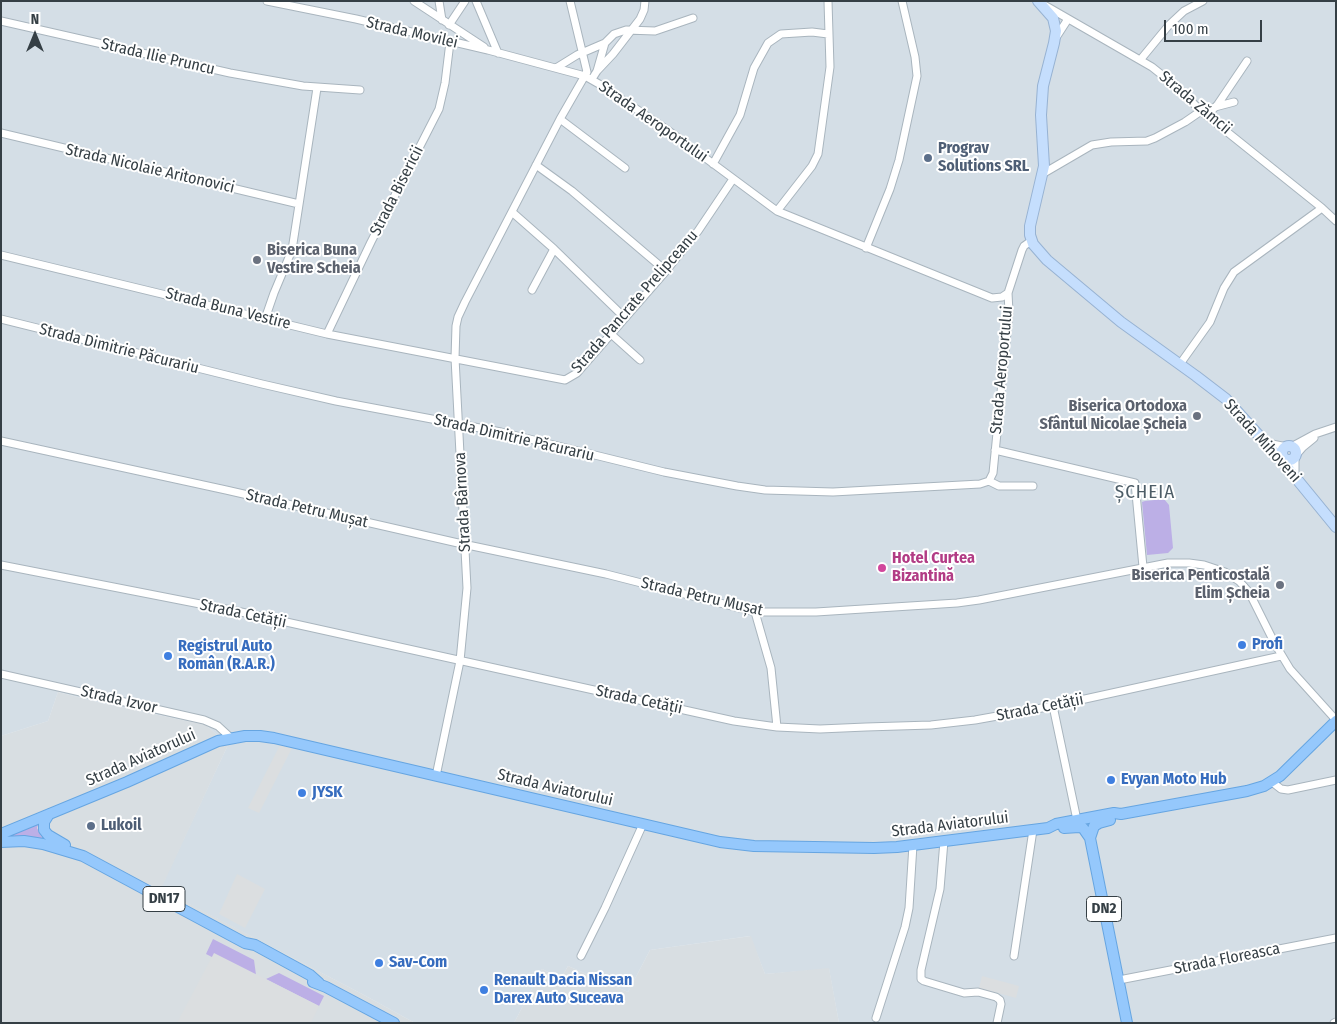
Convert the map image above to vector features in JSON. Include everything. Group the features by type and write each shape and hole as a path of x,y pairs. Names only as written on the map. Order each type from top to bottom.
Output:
{"main road":[{"name":"Strada Zămcii","path":"1031,240 1029,231 1044,173 1042,100 1045,76 1055,38 1055,24 1040,2"},
{"name":"Strada Mihoveni","path":"1031,240 1036,249 1047,260 1098,304 1226,399 1267,443 1289,455 1295,477 1336,528"},
{"path":"1090,838 1094,826 1117,819 1122,814 1236,794 1256,789 1272,782 1298,760 1336,721"},
{"name":"Strada Aviatorului","path":"1,834 127,782 197,750 231,738 245,736 274,738 720,842 754,846 874,848 913,845 1048,828 1056,824 1114,813 1122,814"},
{"path":"49,814 44,822 46,833 83,856"},
{"path":"1048,828 1079,827 1090,838"},
{"name":"DN2","path":"1090,838 1127,1023"},
{"name":"DN17","path":"1,842 24,841 38,843 83,856 245,943 310,975 319,984 394,1023"}],"street":[{"name":"Strada Movilei","path":"266,1 488,50 556,68"},
{"path":"414,1 488,50"},
{"path":"439,1 442,20"},
{"path":"449,25 465,1"},
{"path":"476,1 498,53"},
{"path":"570,1 587,67 588,78"},
{"name":"Strada Aeroportului","path":"588,78 613,54 632,30 644,10 645,1"},
{"path":"777,211 812,166 818,154 830,67 828,1"},
{"path":"866,248 890,189 899,160 917,76 915,57 902,1"},
{"path":"1141,59 1169,25 1184,11 1203,1"},
{"name":"Strada Zămcii","path":"1040,2 1141,59 1336,221"},
{"path":"556,68 582,52 606,43 614,34 626,30 655,31 693,18"},
{"path":"1055,38 1068,19"},
{"name":"Strada Ilie Pruncu","path":"1,21 230,73 317,88 360,90"},
{"name":"Strada Aeroportului","path":"713,164 740,115 754,68 768,43 781,34 812,32 828,34"},
{"name":"Strada Bisericii","path":"327,334 371,242 439,109 446,84 450,42"},
{"name":"Strada Aeroportului","path":"597,71 606,43"},
{"path":"1215,107 1247,61"},
{"name":"Strada Aeroportului","path":"556,68 588,78 669,131 777,211 992,298 1002,297 1008,293"},
{"name":"Strada Bârnova","path":"436,776 460,661 467,588 455,358 456,326 458,317 560,119 588,78"},
{"path":"266,319 274,292 290,256 317,88"},
{"path":"1044,173 1092,145 1111,142 1147,141 1215,107 1234,102"},
{"path":"560,119 625,168"},
{"name":"Strada Nicolaie Aritonovici","path":"1,133 299,204"},
{"path":"536,165 572,191 666,271"},
{"name":"Strada Pancrate Prelipceanu","path":"455,358 565,380 577,373 666,271 698,231 733,179"},
{"path":"1180,364 1210,322 1224,288 1234,272 1322,208"},
{"path":"512,212 554,249 625,318"},
{"path":"1008,293 1022,250 1031,240"},
{"path":"532,290 554,249"},
{"name":"Strada Buna Vestire","path":"1,255 327,334 455,358"},
{"name":"Strada Aeroportului","path":"990,480 993,473 1008,312 1008,293"},
{"name":"Strada Dimitrie Păcurariu","path":"1,319 262,384 519,437 664,472 765,490 825,492 980,484 990,480 1000,486 1033,486"},
{"path":"611,334 640,360"},
{"path":"1267,443 1289,455 1320,433 1336,427"},
{"name":"Strada Petru Mușat","path":"1,441 465,545 606,574 755,612 825,612 957,603 989,599 1168,563 1204,565 1225,572 1239,581 1249,592 1281,656 1336,721"},
{"name":"Strada Aeroportului","path":"995,450 1136,483 1143,567"},
{"name":"Strada Cetății","path":"1,565 241,612 671,706 734,722 777,727 820,729 931,725 975,720 1053,706 1281,656"},
{"path":"755,612 771,668 777,727"},
{"name":"Strada Izvor","path":"1,674 204,720 218,726 231,738"},
{"path":"1053,706 1077,820"},
{"path":"1272,782 1281,789 1288,790 1336,780"},
{"path":"581,956 643,824"},
{"path":"1014,956 1032,830"},
{"path":"944,842 940,889 921,970 921,979 964,993 978,992 996,997 1000,1000 1001,1004 997,1023"},
{"path":"876,1018 905,927 909,908 913,845"},
{"name":"Strada Floreasca","path":"1119,980 1336,938"}],"shaded area":[{"path":"1,1 1336,1 1336,1023 839,1023 829,969 765,974 750,936 650,950 628,992 568,966 561,978 542,969 514,1023 415,1023 160,889 228,745 206,725 58,692 48,721 1,736"},
{"path":"1164,499 1169,505 1173,548 1168,553 1147,555 1142,502"},
{"path":"58,692 206,725 228,745 161,889 415,1023 1,1023 1,736 48,721"},
{"path":"280,745 292,748 259,813 248,808"},
{"path":"40,819 37,828 41,836 48,842 8,838 1,835"},
{"path":"237,874 265,889 245,928 219,914"},
{"path":"751,936 765,974 829,968 839,1023 514,1023 542,969 561,978 568,966 628,992 650,950"},
{"path":"213,939 254,960 256,975 253,978 206,954"},
{"path":"214,953 319,1006 311,1023 177,1023"},
{"path":"279,973 324,996 319,1006 266,979"},
{"path":"982,976 1019,986 1016,998 979,988"}],"place":[{"name":"Prograv Solutions SRL","path":"928,158"},
{"name":"Biserica Buna Vestire Scheia","path":"257,260"},
{"name":"Biserica Ortodoxa Sfântul Nicolae Șcheia","path":"1197,416"},
{"name":"Hotel Curtea Bizantină","path":"882,568"},
{"name":"Biserica Penticostală Elim Șcheia","path":"1280,585"},
{"name":"Profi","path":"1242,645"},
{"name":"Registrul Auto Român (R.A.R.)","path":"168,656"},
{"name":"Evyan Moto Hub","path":"1111,780"},
{"name":"JYSK","path":"302,793"},
{"name":"Lukoil","path":"91,826"},
{"name":"Sav-Com","path":"379,963"},
{"name":"Renault Dacia Nissan Darex Auto Suceava","path":"484,990"}],"district":[{"name":"ȘCHEIA","path":"1145,493"}]}
